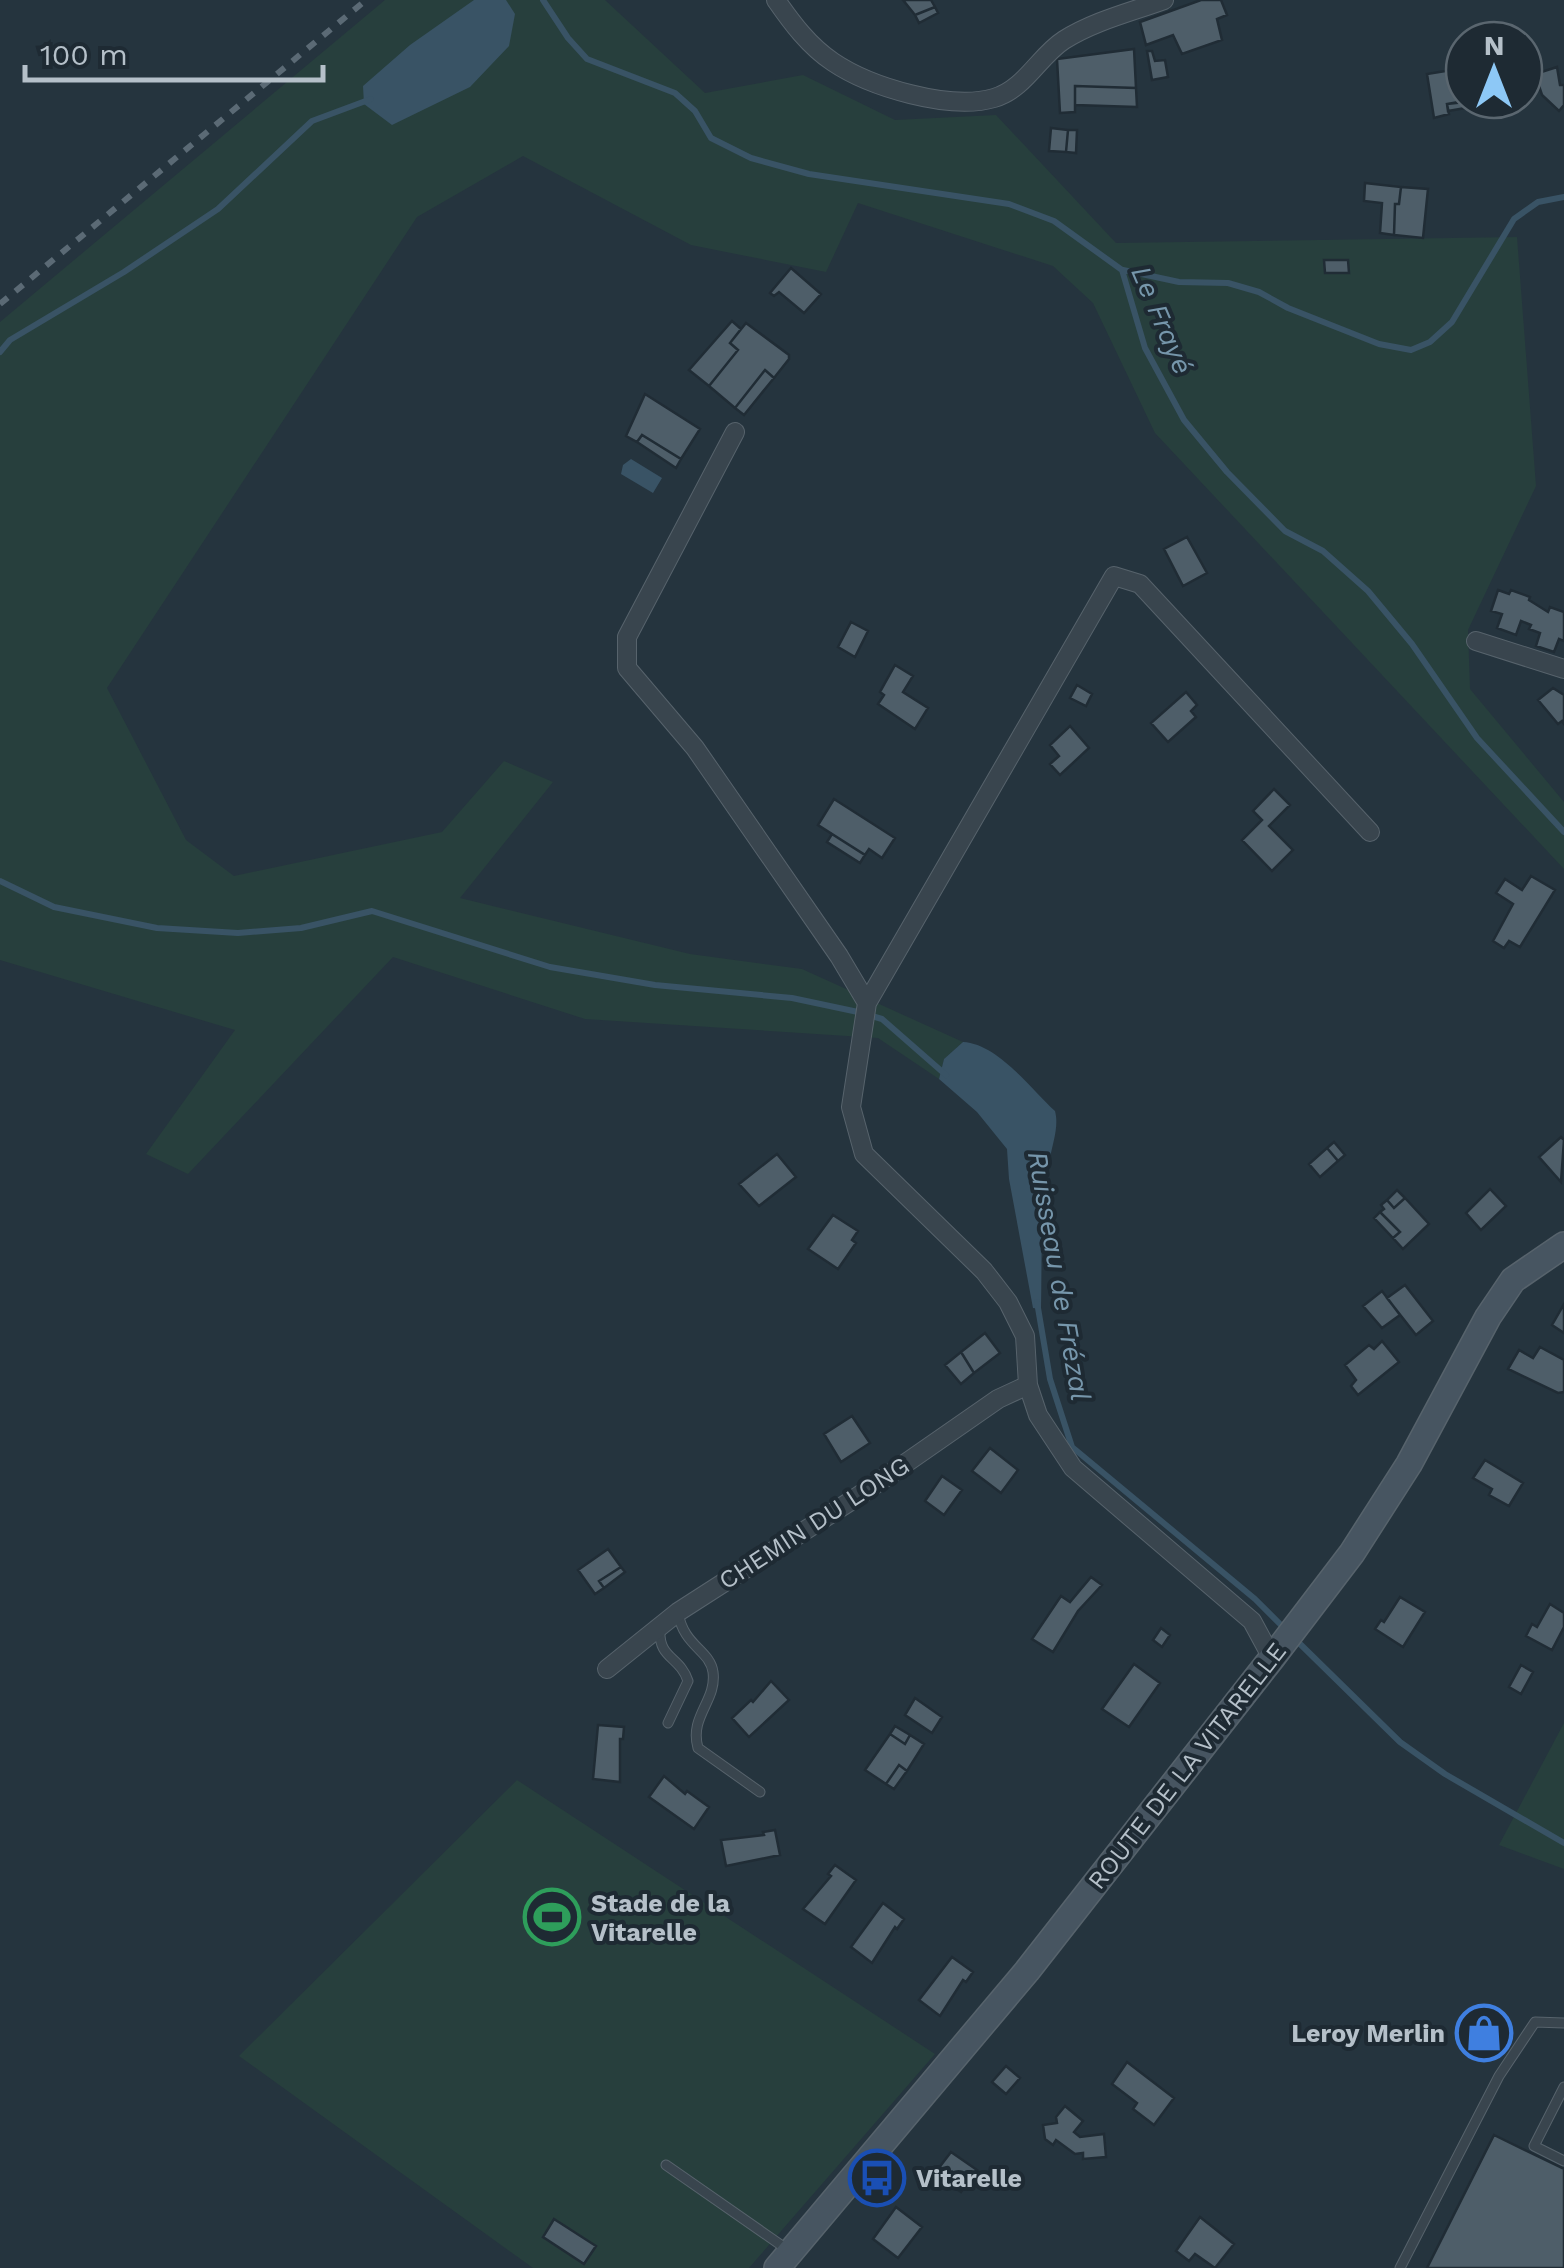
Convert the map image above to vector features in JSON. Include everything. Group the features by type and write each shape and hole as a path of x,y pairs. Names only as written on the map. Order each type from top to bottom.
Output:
{"street":[{"path":"776,0 810,43 854,74 910,93 970,101 994,98 1010,90 1068,37 1164,0"},
{"path":"735,432 626,637 627,668 695,748 839,956 867,1003"},
{"path":"1276,1652 1252,1621 1073,1468 1038,1415 1028,1386 1025,1336 1008,1302 984,1271 864,1154 850,1107 867,1003 1114,576 1140,584 1370,832"},
{"path":"1476,641 1564,669"},
{"name":"ROUTE DE LA VITARELLE","path":"784,2260 1026,1972 1299,1623 1352,1553 1409,1464 1512,1280 1564,1245"},
{"name":"CHEMIN DU LONG","path":"607,1670 678,1612 998,1399 1028,1386"}],"lane":[{"path":"678,1612 686,1638 706,1656 713,1671 709,1698 694,1734 698,1748 760,1792"},
{"path":"660,1626 659,1643 664,1654 684,1669 688,1682 668,1722"},
{"path":"1400,2268 1499,2076 1534,2022 1564,2023"},
{"path":"1564,2087 1534,2146 1564,2162"},
{"path":"666,2165 784,2260"}],"green space":[{"path":"385,0 605,0 705,93 803,75 895,120 996,115 1116,243 1517,237 1536,486 1468,630 1470,689 1564,802 1564,869 1155,433 1093,303 1053,266 858,203 826,272 691,245 523,156 417,217 107,688 186,840 234,876 442,832 504,761 553,782 460,898 690,954 802,969 963,1042 944,1059 939,1079 878,1038 585,1019 393,957 188,1174 146,1154 235,1030 0,960 0,322"},
{"path":"1564,1723 1564,1869 1499,1845"},
{"name":"Stade de la Vitarelle","path":"517,1780 935,2054 749,2268 533,2268 239,2056"}],"water":[{"path":"474,0 506,0 515,14 509,46 470,87 392,125 364,104 363,86 410,45"},
{"path":"631,459 662,478 653,493 621,474 623,465"},
{"path":"963,1042 989,1050 1001,1059 1055,1111 1043,1214 1041,1309 1033,1308 1007,1149 977,1112 939,1079 944,1059"}],"building":[{"path":"903,0 931,0 935,7 915,15"},
{"path":"1201,0 1221,0 1227,15 1217,19 1222,40 1182,54 1173,35 1146,45 1140,22"},
{"path":"935,7 938,13 919,23 915,15"},
{"path":"1134,49 1136,88 1075,86 1075,112 1060,113 1057,59"},
{"path":"1147,51 1152,51 1155,61 1165,60 1168,77 1152,80"},
{"path":"1557,67 1560,85 1564,85 1564,105 1559,111 1544,97 1544,71"},
{"path":"1444,71 1444,115 1434,118 1427,74"},
{"path":"1075,86 1136,88 1137,107 1075,105"},
{"path":"1051,128 1068,130 1066,152 1049,151"},
{"path":"1068,130 1077,130 1076,153 1066,152"},
{"path":"1365,183 1401,187 1399,204 1395,204 1394,235 1380,233 1382,203 1364,201"},
{"path":"1401,187 1428,189 1423,238 1394,235 1395,204 1399,204"},
{"path":"1324,260 1348,260 1349,273 1325,273"},
{"path":"791,268 821,294 804,313 779,292 774,296 770,293"},
{"path":"732,321 741,329 730,343 738,350 709,386 689,370"},
{"path":"746,323 789,355 789,359 774,378 765,370 735,408 709,386 738,350 730,343"},
{"path":"765,370 774,378 744,415 735,408"},
{"path":"645,394 700,429 681,459 642,435 637,442 626,436"},
{"path":"642,435 681,459 676,468 637,442"},
{"path":"1187,537 1207,573 1183,586 1164,549"},
{"path":"1498,590 1530,597 1548,612 1550,607 1564,612 1564,641 1559,639 1554,652 1536,646 1540,633 1529,629 1531,625 1521,621 1516,635 1497,628 1502,614 1491,611"},
{"path":"851,622 868,631 855,657 838,647"},
{"path":"895,665 913,676 903,692 928,708 915,729 878,704"},
{"path":"1077,685 1092,694 1086,706 1070,698"},
{"path":"1553,688 1564,695 1564,724 1558,724 1538,700"},
{"path":"1186,692 1197,705 1191,711 1196,717 1168,742 1151,723"},
{"path":"1070,726 1089,748 1060,775 1050,764 1059,756 1050,745"},
{"path":"1274,789 1290,805 1269,826 1293,850 1272,871 1242,840 1262,820 1253,811"},
{"path":"834,799 895,838 882,858 869,849 865,855 818,825"},
{"path":"832,834 865,855 860,863 827,842"},
{"path":"1531,876 1555,890 1520,947 1509,941 1504,948 1493,941 1513,904 1496,893 1505,879 1522,890"},
{"path":"1561,1137 1564,1140 1561,1182 1539,1157"},
{"path":"1334,1142 1345,1155 1338,1161 1327,1148"},
{"path":"1327,1148 1338,1161 1320,1177 1309,1164"},
{"path":"777,1154 796,1177 759,1206 739,1184"},
{"path":"1490,1189 1506,1206 1481,1230 1466,1213"},
{"path":"1397,1190 1405,1198 1394,1208 1387,1200"},
{"path":"1405,1198 1429,1224 1403,1249 1393,1238 1400,1232 1380,1212 1387,1200 1394,1208"},
{"path":"1380,1212 1400,1232 1393,1238 1374,1218"},
{"path":"833,1215 858,1231 852,1240 856,1243 838,1269 808,1249"},
{"path":"1405,1285 1433,1321 1416,1335 1387,1298"},
{"path":"1382,1291 1400,1315 1382,1328 1363,1306"},
{"path":"1564,1304 1564,1333 1552,1325"},
{"path":"985,1333 1000,1353 974,1373 961,1352"},
{"path":"1382,1341 1399,1362 1358,1395 1351,1386 1356,1380 1345,1365 1369,1345 1374,1349"},
{"path":"1540,1347 1564,1360 1564,1392 1558,1393 1508,1369 1519,1350 1533,1358"},
{"path":"961,1352 974,1373 961,1384 945,1365"},
{"path":"852,1416 870,1443 841,1462 824,1434"},
{"path":"990,1448 1018,1470 1001,1493 972,1471"},
{"path":"1485,1460 1523,1483 1509,1506 1489,1495 1492,1489 1473,1478"},
{"path":"942,1476 962,1490 944,1515 925,1501"},
{"path":"608,1549 621,1567 599,1581 604,1588 595,1594 578,1570"},
{"path":"621,1567 625,1572 604,1588 599,1581"},
{"path":"1091,1577 1102,1585 1078,1611 1053,1652 1032,1639 1061,1596 1070,1602"},
{"path":"1400,1597 1425,1612 1403,1647 1375,1629"},
{"path":"1550,1604 1564,1613 1564,1627 1552,1650 1526,1636 1532,1624 1537,1627"},
{"path":"1161,1628 1170,1635 1162,1647 1153,1640"},
{"path":"1134,1664 1160,1683 1129,1727 1102,1709"},
{"path":"1521,1665 1533,1672 1521,1694 1509,1687"},
{"path":"771,1681 789,1700 749,1737 732,1718"},
{"path":"915,1698 942,1717 932,1733 905,1715"},
{"path":"598,1725 624,1727 620,1739 620,1782 593,1779"},
{"path":"895,1726 910,1735 905,1744 890,1734"},
{"path":"890,1734 905,1744 910,1735 924,1744 907,1771 899,1765 886,1784 865,1770"},
{"path":"899,1765 907,1771 894,1789 886,1784"},
{"path":"664,1776 709,1807 694,1829 649,1797"},
{"path":"775,1830 780,1855 726,1866 721,1840"},
{"path":"835,1865 856,1880 825,1924 803,1909 831,1876 828,1874"},
{"path":"883,1903 904,1919 872,1963 851,1947"},
{"path":"952,1957 973,1972 966,1982 963,1980 940,2016 919,2000"},
{"path":"1127,2062 1174,2098 1154,2125 1133,2109 1137,2103 1112,2084"},
{"path":"1006,2066 1020,2078 1006,2094 992,2082"},
{"path":"1065,2106 1083,2121 1074,2132 1080,2137 1104,2134 1106,2157 1083,2159 1083,2153 1075,2154 1056,2140 1053,2145 1045,2139 1043,2125 1057,2123 1056,2117"},
{"path":"1494,2135 1564,2169 1564,2268 1427,2268"},
{"path":"951,2152 977,2170 961,2192 935,2173"},
{"path":"896,2207 922,2227 898,2258 873,2239"},
{"path":"1200,2217 1234,2244 1215,2268 1195,2254 1189,2261 1176,2251"},
{"path":"554,2219 596,2246 584,2264 543,2237"}],"waterway":[{"name":"Le Frayé","path":"543,0 587,59 675,93 695,111 711,138 751,158 809,174 1009,204 1054,221 1122,270 1145,348 1184,420 1227,472 1285,531 1323,551 1368,591 1412,644 1477,738 1564,832"},
{"name":"Ruisseau de Frézal","path":"0,352 10,340 124,272 218,209 312,121 371,99"},
{"path":"1123,270 1179,282 1228,283 1259,292 1288,308 1379,344 1411,350 1430,342 1452,322 1514,219 1538,202 1564,197"},
{"name":"Ruisseau de Frézal","path":"0,881 54,907 157,928 238,933 301,928 372,911 550,967 655,985 792,998 858,1012 882,1019 946,1075"},
{"name":"Ruisseau de Frézal","path":"1037,1302 1050,1379 1072,1447 1255,1599 1287,1631"},
{"name":"Ruisseau de Frézal","path":"1296,1640 1400,1742 1445,1774 1564,1843"}],"railway":[{"path":"0,304 366,0"}],"place":[{"name":"Stade de la Vitarelle","path":"552,1917"},
{"name":"Leroy Merlin","path":"1484,2033"},
{"name":"Vitarelle","path":"877,2178"}]}
